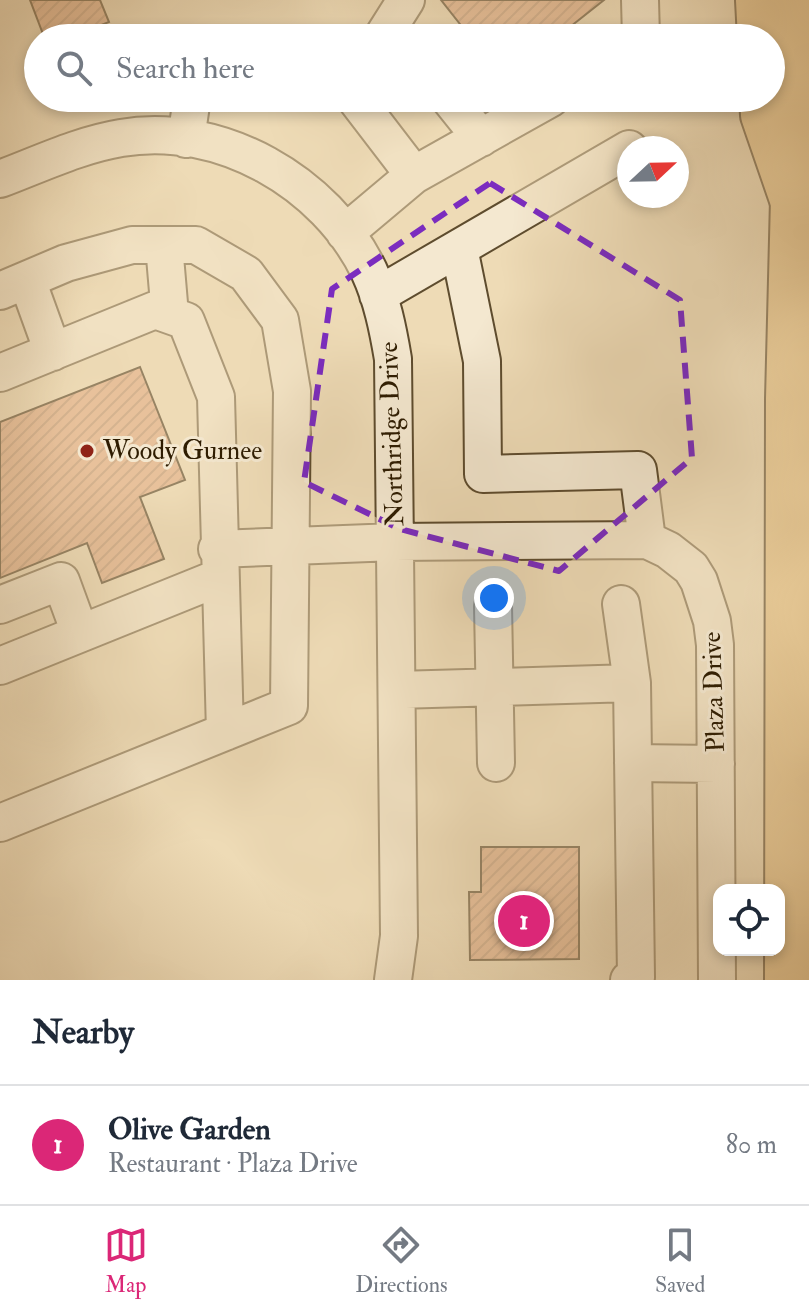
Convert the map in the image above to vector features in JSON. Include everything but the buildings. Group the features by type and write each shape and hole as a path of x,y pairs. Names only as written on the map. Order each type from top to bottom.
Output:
{"main road":[{"path":"758,0 759,24"},
{"path":"787,980 788,399 798,0"},
{"path":"763,112 794,205"}],"street":[{"path":"640,0 641,24"},
{"path":"186,139 190,112"},
{"path":"366,112 414,175"},
{"path":"460,112 481,138"},
{"path":"345,233 414,175 526,112"},
{"name":"Northridge Drive","path":"0,179 88,145 125,137 186,139 251,156 292,180 326,210 345,233 369,272 378,295 393,359 399,936 393,980"},
{"path":"378,295 617,156"},
{"path":"0,823 289,706 292,391 280,320 246,274 196,245 132,245 66,263 14,285 53,352"},
{"path":"164,245 170,315"},
{"path":"0,666 80,633 218,563 289,545 647,540 638,470 483,474 482,361 459,248"},
{"path":"0,373 155,310 186,321 216,397 218,563 225,732"},
{"name":"Plaza Drive","path":"647,540 668,550 691,568 707,602 715,645 717,980"},
{"path":"0,605 61,581 80,633"},
{"path":"621,604 632,683 636,977 629,980"},
{"path":"493,606 496,763"},
{"path":"397,690 632,683"},
{"path":"633,763 716,764"}],"highlighted area":[{"path":"490,183 680,300 692,458 559,571 400,529 304,482 332,289"}],"place":[{"name":"Woody Gurnee","path":"87,451"},
{"name":"Olive Garden","path":"524,921"}]}
